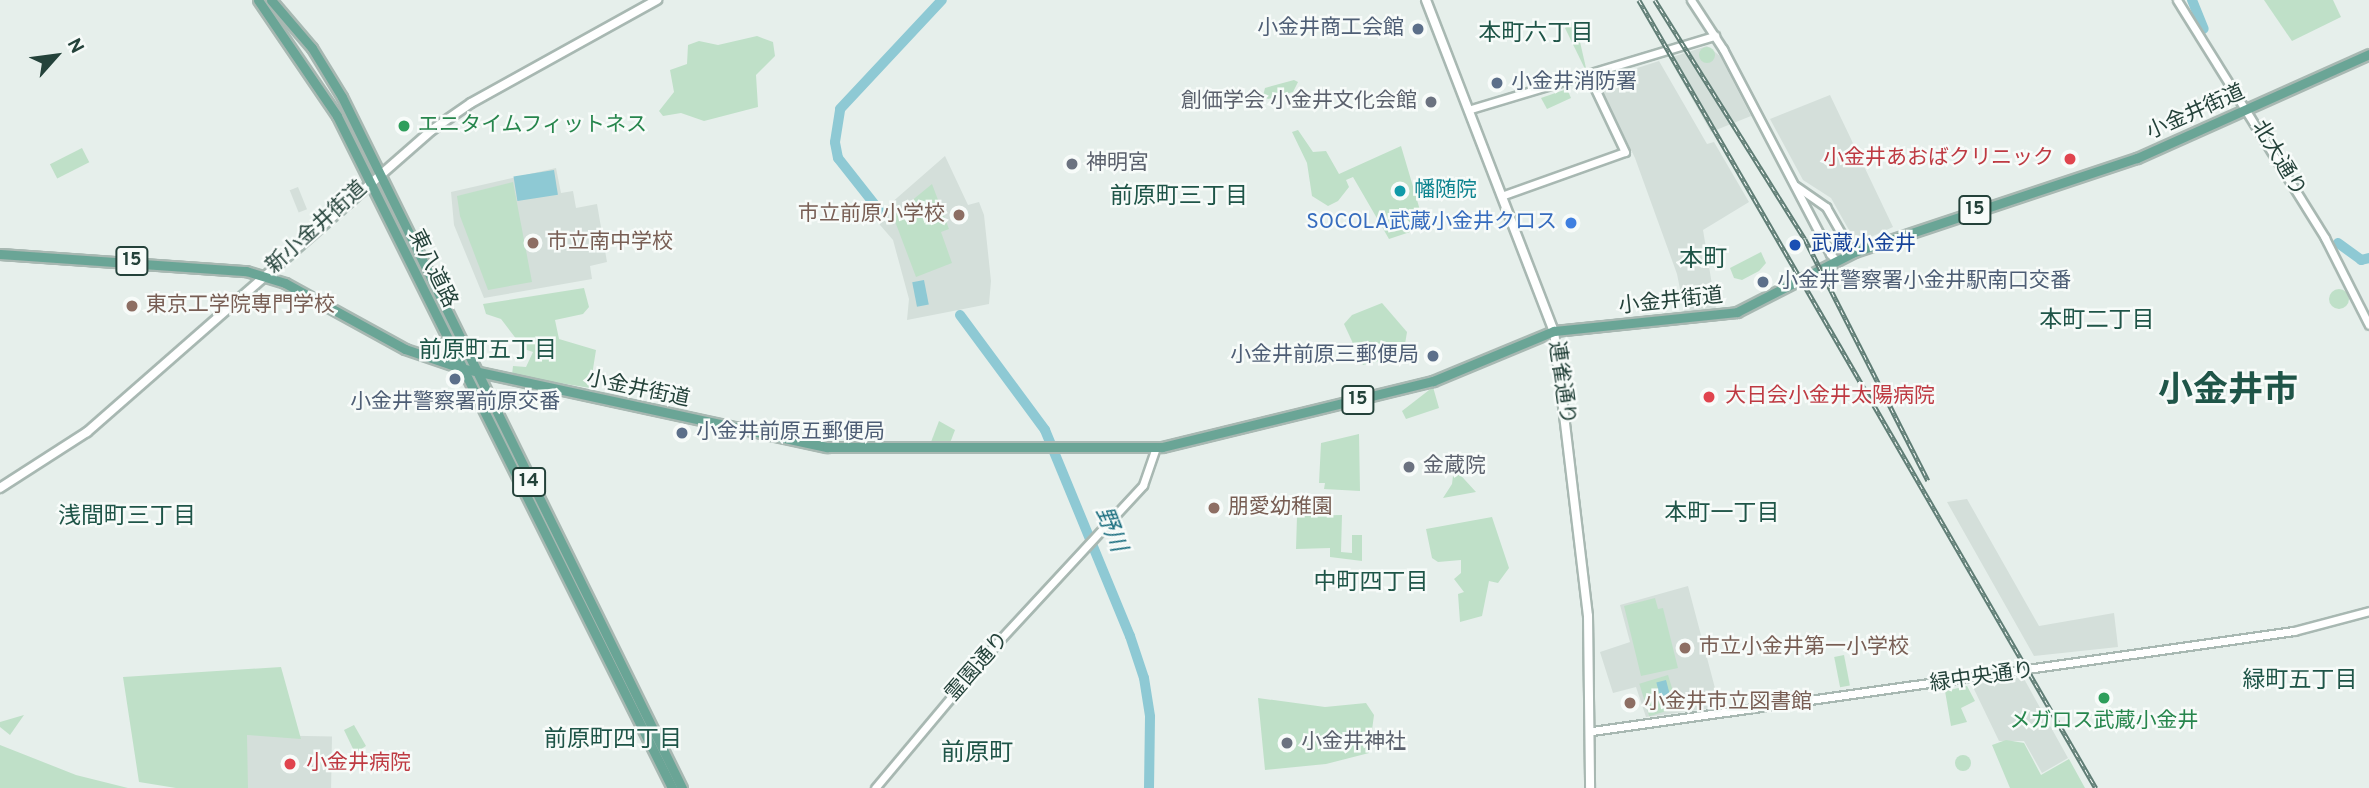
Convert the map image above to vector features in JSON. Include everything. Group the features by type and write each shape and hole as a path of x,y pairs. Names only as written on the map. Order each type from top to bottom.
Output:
{"main road":[{"name":"東八道路","path":"258,0 329,102 672,788"},
{"name":"東八道路","path":"271,0 322,63 380,173 682,788"},
{"name":"新小金井街道","path":"0,488 79,439 380,173 471,103 657,0"},
{"name":"連雀通り","path":"1426,0 1504,195 1554,331 1588,616 1592,732 1590,788"},
{"name":"小金井街道","path":"0,254 213,266 263,276 430,358 461,369 827,447 1156,448 1226,435 1433,381 1554,331 1737,312 1837,261 1851,248 2137,158 2369,54"},
{"path":"430,358 443,354 446,338"}],"street":[{"path":"1691,0 1715,36 1837,261"},
{"name":"北大通り","path":"2177,0 2248,109 2325,238 2369,325"},
{"path":"1471,110 1715,36"},
{"path":"1504,195 1625,152 1588,74"},
{"path":"1796,186 1826,207 1851,248"},
{"name":"霊園通り","path":"875,788 1149,475 1156,448"},
{"name":"緑中央通り","path":"1592,732 2294,631 2369,611"}],"shaded area":[{"path":"1707,46 1720,56 1751,116 1711,132 1669,58"},
{"path":"1659,61 1707,144 1714,142 1749,202 1703,230 1716,309 1685,314 1677,274 1635,158 1597,81"},
{"path":"1830,95 1893,227 1862,241 1854,239 1831,198 1803,180 1770,119"},
{"path":"945,156 968,205 979,202 984,215 991,281 989,304 907,320 909,299 893,240 874,218"},
{"name":"市立南中学校","path":"556,168 561,193 573,191 576,208 597,204 607,262 590,266 592,279 484,298 454,225 451,192"},
{"path":"298,187 307,209 299,213 290,190"},
{"path":"1967,499 2039,626 2114,613 2118,647 2034,656 1947,502"},
{"path":"1688,586 1720,707 1646,717 1636,687 1613,693 1600,652 1630,642 1620,605"},
{"path":"2023,677 2068,758 2042,773 2024,741 1999,741 1972,685"},
{"name":"小金井病院","path":"247,735 332,736 331,788 246,788"}],"green space":[{"path":"2264,0 2333,0 2341,17 2292,41"},
{"path":"1575,20 1586,68 1585,69 1565,28"},
{"path":"757,36 773,42 775,56 756,75 758,107 704,121 681,113 663,116 659,111 674,92 670,70 687,64 688,45 699,41 718,45"},
{"path":"1707,47 1713,49 1713,61 1707,63 1701,61 1699,55 1701,49"},
{"path":"1294,80 1298,82 1293,92 1268,99 1263,96 1265,88"},
{"path":"1567,89 1571,98 1547,109 1541,98"},
{"path":"1298,130 1313,152 1326,151 1339,174 1401,146 1425,227 1389,239 1353,177 1346,180 1349,187 1338,201 1328,206 1312,196 1307,163 1292,132"},
{"path":"82,148 89,162 57,179 50,164"},
{"path":"513,182 532,282 488,290 460,216 457,196"},
{"path":"932,184 949,229 941,232 952,263 916,277 893,216"},
{"path":"1761,252 1766,263 1759,271 1742,280 1734,278 1730,268"},
{"path":"584,288 589,307 583,314 555,320 559,339 596,350 590,388 512,375 513,366 526,367 533,352 524,349 501,319 486,314 483,304"},
{"path":"2339,289 2346,292 2349,299 2346,306 2339,309 2332,306 2329,299 2332,292"},
{"path":"1382,303 1407,332 1404,350 1391,358 1363,365 1344,324 1352,315"},
{"path":"1433,387 1439,408 1406,419 1402,411"},
{"path":"939,421 955,430 950,443 931,442"},
{"path":"1359,434 1360,491 1324,489 1325,483 1319,483 1321,443"},
{"path":"1454,468 1476,492 1443,498 1452,484"},
{"path":"1342,515 1341,552 1352,553 1352,535 1362,535 1362,561 1330,557 1330,548 1296,549 1297,516"},
{"path":"1492,517 1509,568 1498,583 1489,581 1482,616 1460,622 1458,594 1464,592 1454,579 1461,573 1461,560 1438,562 1432,558 1426,529"},
{"path":"1655,598 1658,609 1663,608 1678,668 1641,676 1624,606"},
{"path":"1844,655 1850,685 1840,687 1834,657"},
{"path":"281,667 301,739 247,735 248,788 176,788 139,782 123,677"},
{"path":"1668,675 1678,708 1649,716 1639,684"},
{"path":"1967,686 1975,701 1961,708 1967,722 1951,726 1945,691"},
{"path":"1258,698 1325,707 1366,703 1374,715 1369,753 1326,764 1265,770"},
{"path":"24,715 10,735 0,727 0,722"},
{"path":"354,725 366,746 355,753 344,730"},
{"path":"2006,740 2024,743 2041,775 2069,759 2085,788 2010,788 1992,745"},
{"path":"0,745 76,775 128,788 0,788"},
{"path":"1963,755 1969,757 1969,769 1963,771 1957,769 1955,763 1957,757"}],"water":[{"path":"554,170 558,195 517,201 514,176"},
{"path":"924,280 929,305 917,307 912,282"},
{"path":"1666,680 1672,702 1662,705 1656,683"}],"waterway":[{"name":"野川","path":"879,210 838,158 835,142 840,109 942,0"},
{"path":"2192,0 2204,29"},
{"path":"2338,243 2361,260 2369,258"},
{"name":"野川","path":"960,315 1045,430 1130,636 1144,678 1150,717 1149,788"}],"railway":[{"path":"1639,0 2096,788"},
{"path":"1655,0 1805,239 1928,480"}],"place":[{"name":"小金井商工会館","path":"1418,29"},
{"name":"小金井消防署","path":"1497,83"},
{"name":"創価学会 小金井文化会館","path":"1431,102"},
{"name":"エニタイムフィットネス","path":"404,126"},
{"name":"小金井あおばクリニック","path":"2070,159"},
{"name":"神明宮","path":"1072,164"},
{"name":"幡随院","path":"1400,191"},
{"name":"市立前原小学校","path":"959,215"},
{"name":"SOCOLA武蔵小金井クロス","path":"1571,223"},
{"name":"市立南中学校","path":"533,243"},
{"name":"武蔵小金井","path":"1795,245"},
{"name":"小金井警察署小金井駅南口交番","path":"1763,282"},
{"name":"東京工学院専門学校","path":"132,306"},
{"name":"小金井前原三郵便局","path":"1433,356"},
{"name":"小金井警察署前原交番","path":"455,379"},
{"name":"大日会小金井太陽病院","path":"1709,397"},
{"name":"小金井前原五郵便局","path":"682,433"},
{"name":"金蔵院","path":"1409,467"},
{"name":"朋愛幼稚園","path":"1214,508"},
{"name":"市立小金井第一小学校","path":"1685,648"},
{"name":"メガロス武蔵小金井","path":"2104,698"},
{"name":"小金井市立図書館","path":"1630,703"},
{"name":"小金井神社","path":"1287,743"},
{"name":"小金井病院","path":"290,764"}],"district":[{"name":"本町六丁目","path":"1536,35"},
{"name":"前原町三丁目","path":"1179,198"},
{"name":"本町","path":"1703,261"},
{"name":"本町二丁目","path":"2097,322"},
{"name":"前原町五丁目","path":"488,352"},
{"name":"小金井市","path":"2228,392"},
{"name":"本町一丁目","path":"1722,515"},
{"name":"浅間町三丁目","path":"127,518"},
{"name":"中町四丁目","path":"1371,584"},
{"name":"緑町五丁目","path":"2300,682"},
{"name":"前原町四丁目","path":"613,741"},
{"name":"前原町","path":"977,755"}]}
